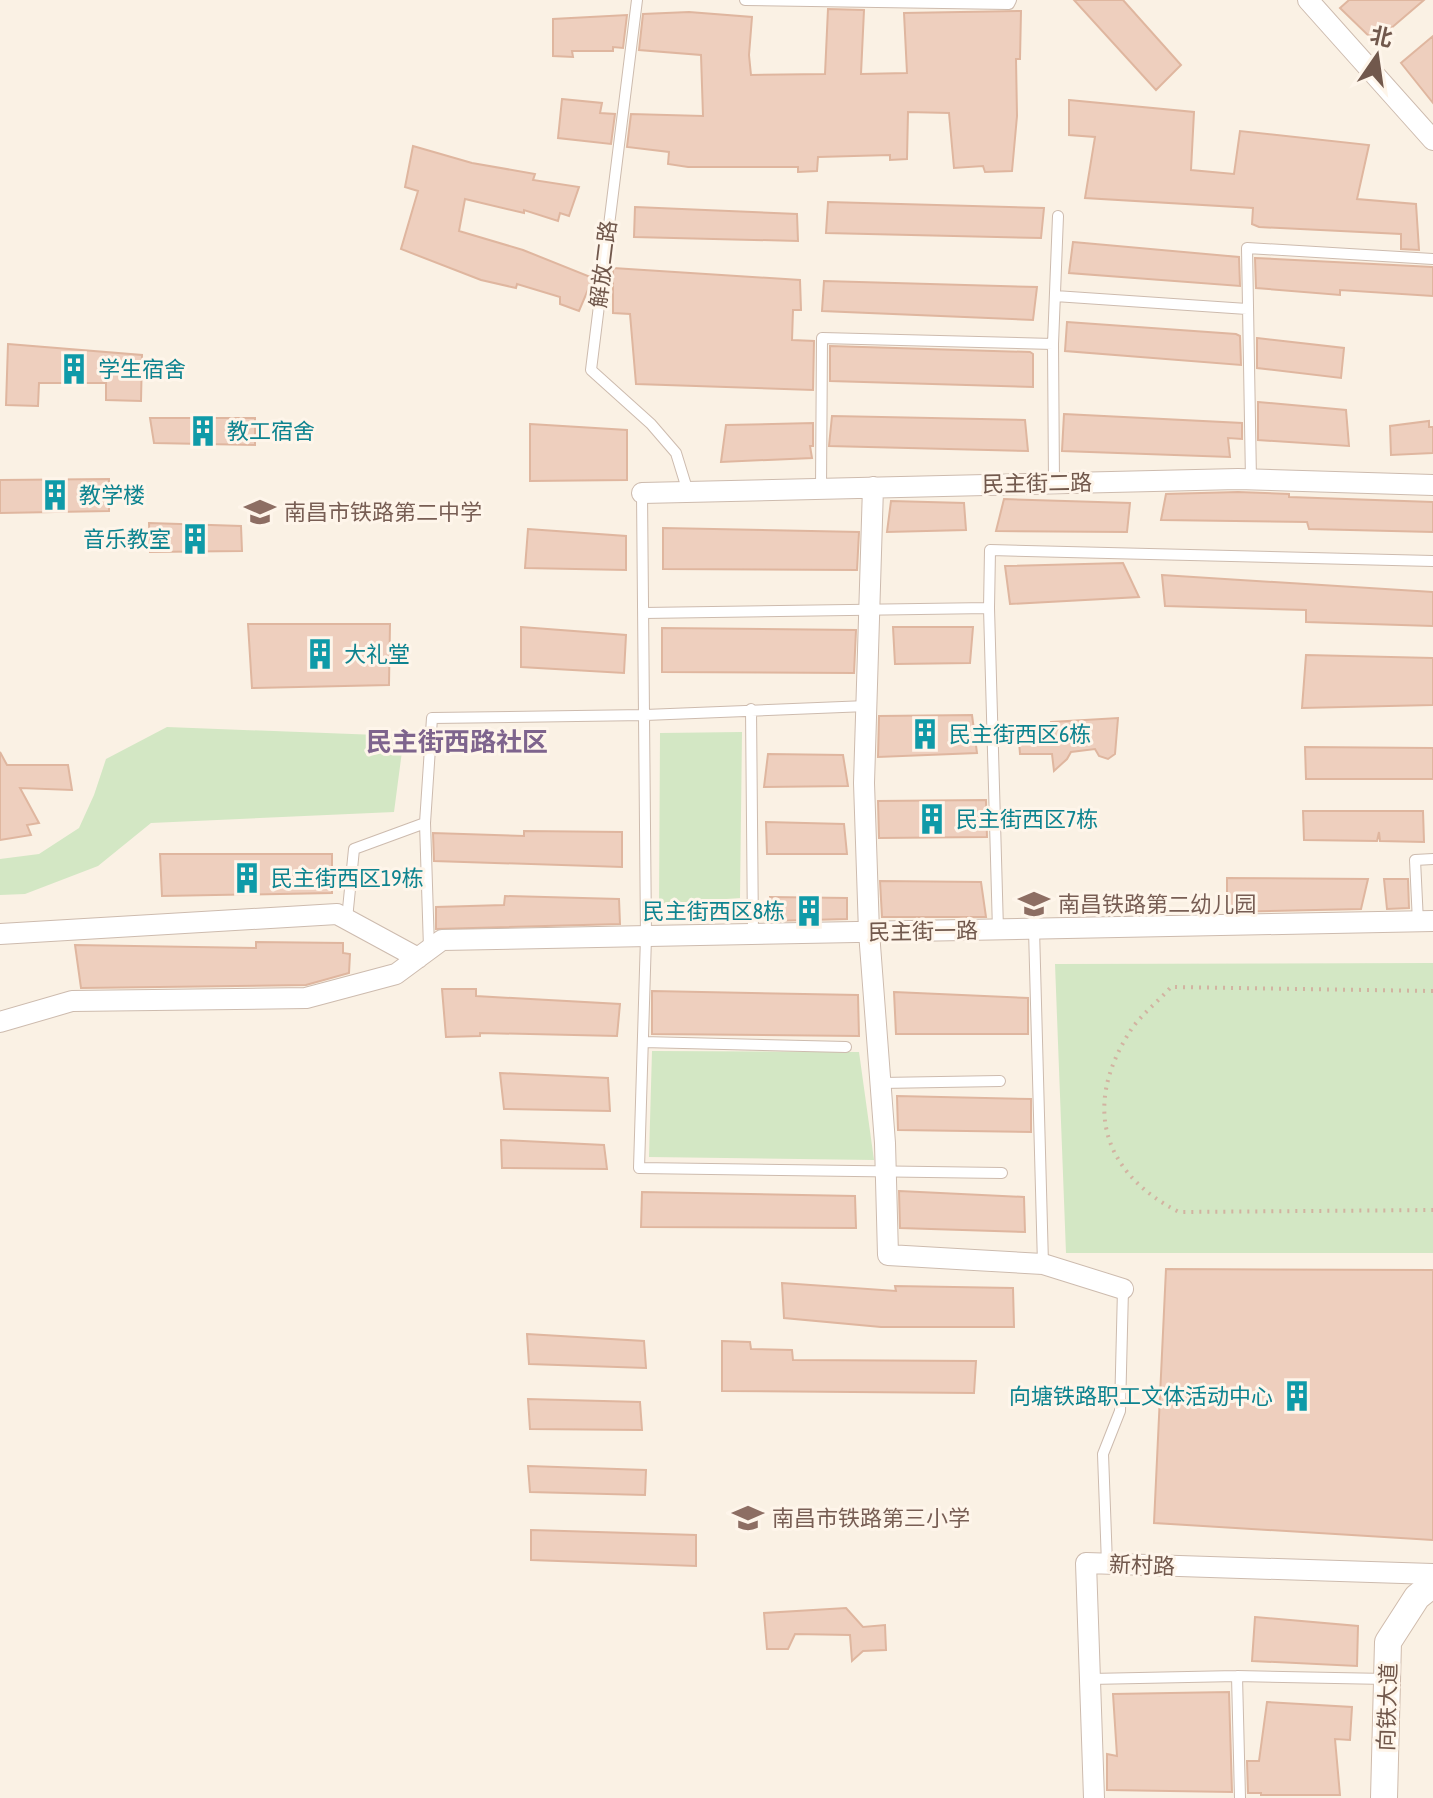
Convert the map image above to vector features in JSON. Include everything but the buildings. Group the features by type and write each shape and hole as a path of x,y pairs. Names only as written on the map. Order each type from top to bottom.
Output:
{"street":[{"path":"1308,0 1433,140"},
{"name":"民主街二路","path":"642,493 1251,480 1433,485"},
{"path":"873,487 864,783 869,932 881,1083 888,1255 1043,1264 1123,1289"},
{"path":"0,934 337,914 423,954"},
{"name":"民主街一路","path":"0,1022 72,1001 306,998 396,974 442,940 1426,921"},
{"name":"新村路","path":"1094,1798 1086,1563 1433,1574"},
{"name":"向铁大道","path":"1384,1798 1388,1642 1417,1597 1433,1584"}],"lane":[{"name":"解放二路","path":"637,0 591,370 651,424 676,453 688,492"},
{"path":"745,0 1009,4 1011,0"},
{"path":"1054,483 1053,344 1058,216"},
{"path":"1251,480 1247,248 1433,259"},
{"path":"1055,296 1247,309"},
{"path":"821,489 822,338 1053,344"},
{"path":"642,493 646,937 639,1168 1002,1173"},
{"path":"998,930 990,550 1433,561"},
{"path":"644,613 989,608"},
{"path":"423,954 425,823 432,718 645,715 867,706"},
{"path":"751,709 753,934"},
{"path":"347,919 354,849 425,823"},
{"path":"1426,921 1415,860 1433,859"},
{"path":"1034,929 1043,1264"},
{"path":"643,1042 846,1047"},
{"path":"881,1083 1000,1081"},
{"path":"1107,1564 1103,1454 1120,1411 1123,1289"},
{"path":"1090,1679 1237,1676 1387,1679"},
{"path":"1237,1676 1240,1798"}],"path":[{"path":"1433,991 1171,987 1131,1029 1116,1056 1106,1084 1104,1111 1107,1139 1120,1162 1155,1200 1179,1212 1433,1210"}],"green space":[{"path":"167,727 404,736 394,812 151,823 98,866 25,894 0,895 0,859 39,854 79,828 106,759"},
{"path":"742,732 740,898 659,904 660,733"},
{"path":"1433,963 1433,1253 1066,1253 1055,964"},
{"path":"652,1051 859,1052 874,1160 649,1157"}],"place":[{"name":"学生宿舍","path":"74,369"},
{"name":"教工宿舍","path":"203,431"},
{"name":"教学楼","path":"55,495"},
{"name":"南昌市铁路第二中学","path":"260,512"},
{"name":"音乐教室","path":"195,539"},
{"name":"大礼堂","path":"320,654"},
{"name":"民主街西区6栋","path":"925,734"},
{"name":"民主街西区7栋","path":"932,819"},
{"name":"民主街西区19栋","path":"247,878"},
{"name":"南昌铁路第二幼儿园","path":"1034,904"},
{"name":"民主街西区8栋","path":"809,911"},
{"name":"向塘铁路职工文体活动中心","path":"1297,1396"},
{"name":"南昌市铁路第三小学","path":"748,1518"}],"district":[{"name":"民主街西路社区","path":"457,742"}]}
